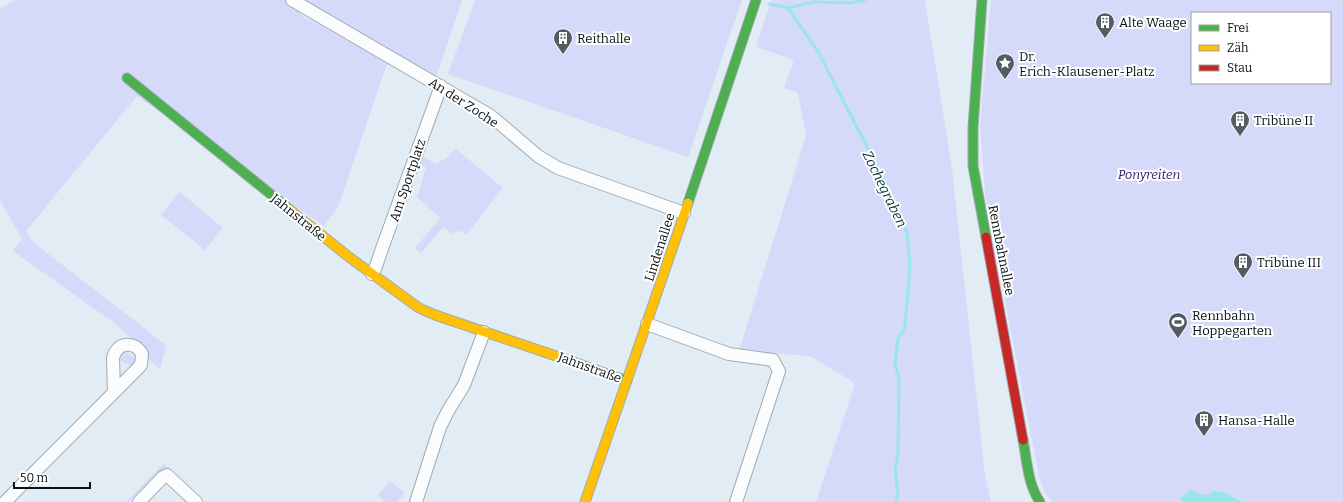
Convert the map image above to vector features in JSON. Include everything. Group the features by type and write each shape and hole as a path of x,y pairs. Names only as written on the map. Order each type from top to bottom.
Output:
{"street":[{"name":"An der Zoche","path":"292,0 491,116 538,156 558,168 684,213"},
{"name":"Lindenallee","path":"586,502 756,0"},
{"name":"Rennbahnallee","path":"982,0 973,127 973,166 1030,477 1036,496 1040,502"},
{"name":"Jahnstraße","path":"127,78 312,228 419,308 435,315 627,381"},
{"name":"Am Sportplatz","path":"372,274 441,86"},
{"path":"647,324 729,354 773,360 776,365 779,371 736,502"},
{"path":"416,502 440,427 464,385 484,332"},
{"path":"5,502 114,392"},
{"path":"139,502 163,477 167,476 196,502"}],"green space":[{"path":"16,0 462,0 432,89 387,64 338,207 324,226 137,96 26,231 33,242 166,345 160,369 148,359 145,348 139,341 130,338 117,325 13,251 22,239 0,200 0,9","holes":["299,12 362,49 311,20 306,19"]},
{"path":"475,0 742,0 688,157 448,74"},
{"path":"771,0 925,0 952,169 985,475 991,502 816,502 855,383 810,356 739,351 806,136 798,93 784,88 794,60 756,47"},
{"name":"Rennbahn Hoppegarten","path":"991,0 1343,0 1343,502 1053,502 1045,494 1039,476 986,203 980,126"},
{"path":"456,149 503,188 466,235 459,230 453,234 443,227 421,253 415,248 440,218 417,197 426,168 418,165 421,155 435,164 445,159"},
{"path":"180,192 223,228 205,250 161,215"},
{"path":"123,349 137,360 132,366 120,361"},
{"path":"164,463 171,470 158,473 129,502 126,502"},
{"path":"390,481 405,493 397,502 385,502 378,495"}],"shaded area":[{"path":"1190,489 1199,494 1209,495 1213,491 1224,492 1242,502 1184,502 1179,498 1187,494"}],"waterway":[{"path":"788,8 814,2 851,3 865,0"},
{"name":"Zochegraben","path":"769,4 788,8 817,50 878,168 907,232 910,264 905,326 898,339 895,363 899,378 898,455 895,471 898,492 896,502"}],"traffic: fast":[{"path":"688,203 756,0"},
{"path":"982,0 973,127 973,166 986,237"},
{"path":"127,78 289,209"},
{"path":"562,358 627,381"},
{"path":"1023,440 1030,480 1040,502"}],"traffic: slow":[{"path":"585,502 688,203"},
{"path":"289,209 349,257 419,308 435,315 562,358"}],"traffic: jam":[{"path":"986,237 1023,440"}],"place":[{"name":"Alte Waage","path":"1105,39"},
{"name":"Reithalle","path":"563,55"},
{"name":"Dr. Erich-Klausener-Platz","path":"1005,80"},
{"name":"Tribüne II","path":"1240,137"},
{"name":"Tribüne III","path":"1243,279"},
{"name":"Rennbahn Hoppegarten","path":"1178,339"},
{"name":"Hansa-Halle","path":"1204,437"}],"park label":[{"name":"Ponyreiten","path":"1149,174"}]}
